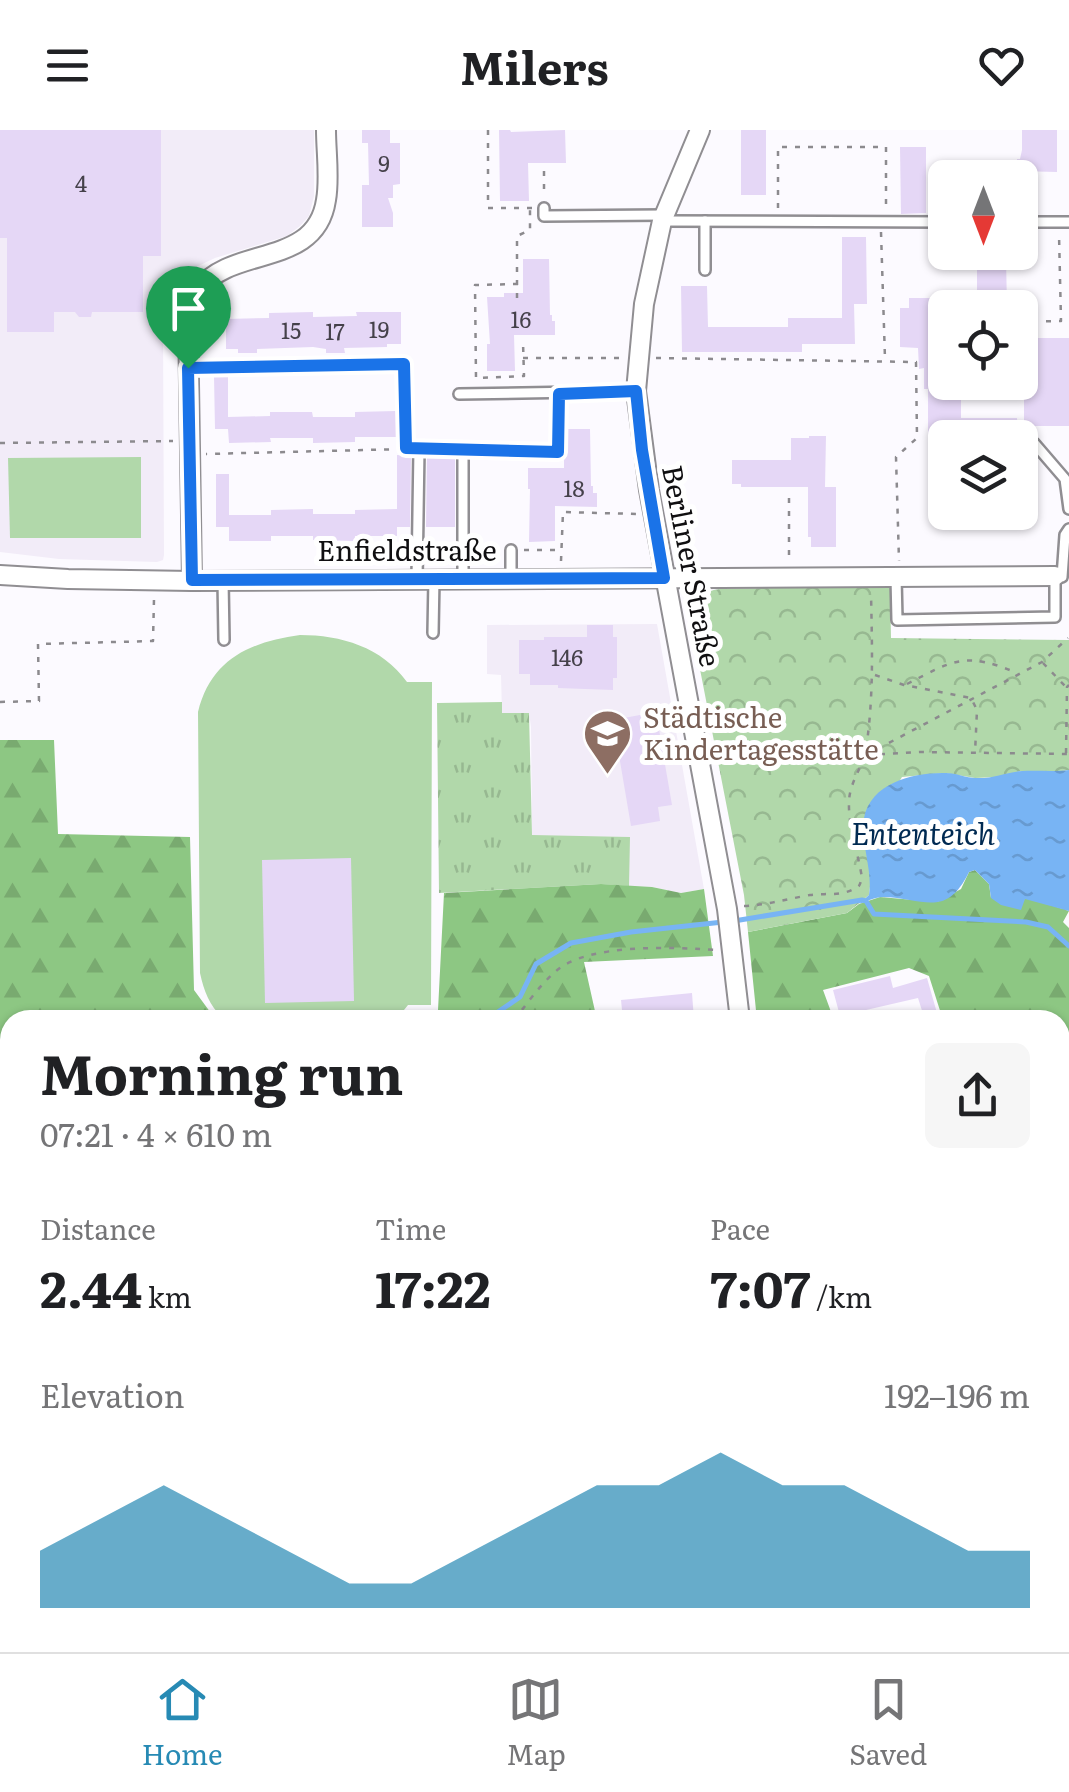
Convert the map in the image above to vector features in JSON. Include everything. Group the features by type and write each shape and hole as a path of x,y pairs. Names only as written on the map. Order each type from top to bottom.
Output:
{"street":[{"path":"192,580 188,318 199,290 222,270 297,244 316,228 326,202 326,130"},
{"name":"Berliner Straße","path":"700,130 664,218 644,304 636,391 664,578 728,909 739,1010"},
{"name":"Enfieldstraße","path":"0,575 154,580 1055,576"}],"lane":[{"path":"544,208 544,216 706,222 928,222"},
{"path":"706,222 706,270"},
{"path":"1038,222 1064,222"},
{"path":"458,394 636,391"},
{"path":"1038,448 1065,479 1069,509"},
{"path":"463,578 464,449"},
{"path":"419,450 426,579 434,633"},
{"path":"898,577 897,620 1055,617 1055,576 1062,576 1065,535 1069,529"},
{"path":"511,550 511,578"},
{"path":"223,580 224,640"}],"path":[{"path":"488,130 488,208 544,208 544,170"},
{"path":"778,222 778,147 886,147 885,361"},
{"path":"518,298 518,236 530,230 530,208"},
{"path":"1061,321 1064,222"},
{"path":"518,284 474,285 476,378 524,376 523,342"},
{"path":"1038,322 1069,322"},
{"path":"523,358 916,362 917,438 896,457 898,577"},
{"path":"0,443 406,448 404,364 188,368"},
{"path":"419,450 558,452 559,394"},
{"path":"789,498 789,578"},
{"path":"560,578 563,512 653,514"},
{"path":"511,550 562,550"},
{"path":"728,909 838,894 861,884 849,801 853,780 865,755 874,675 871,578"},
{"path":"0,702 40,701 38,644 153,641 154,580"},
{"path":"865,755 1042,662 1068,638"},
{"path":"904,685 934,668 960,660 982,661 1018,674"},
{"path":"865,755 1067,754 1068,686 1042,662"},
{"path":"874,675 971,698"},
{"path":"971,698 977,710 975,753"},
{"path":"522,1010 557,969 589,954 670,947 732,950"}],"shaded area":[{"path":"0,130 314,130 314,196 309,216 287,236 194,268 178,283 166,305 163,560 59,559 0,552"},
{"path":"657,624 704,889 681,893 629,886 629,837 532,836 529,713 502,713 501,675 487,674 487,625"}],"green space":[{"path":"141,457 141,538 10,538 8,458"},
{"path":"890,585 891,638 1069,640 1069,770 1021,771 975,778 945,773 902,777 865,837 871,878 869,895 847,913 748,932 690,618 692,612 704,595 720,589"},
{"path":"300,635 330,637 373,652 407,682 432,682 431,1005 408,1005 404,1010 217,1010 206,993 200,973 198,712 212,679 223,666 249,648"},
{"path":"502,702 502,713 529,713 532,835 630,837 629,886 601,884 439,893 437,703"},
{"path":"0,740 54,740 58,834 190,837 194,990 209,1010 0,1010"},
{"path":"975,870 989,884 991,898 1033,899 1069,911 1063,922 1069,928 1069,1010 940,1010 929,976 909,968 823,990 830,1010 756,1010 748,932 847,913 880,897 937,902 961,889 969,872"},
{"path":"601,884 681,893 704,889 713,956 584,962 595,1010 438,1010 444,893"}],"water":[{"name":"Ententeich","path":"1069,770 1069,911 1025,899 1021,910 1001,905 991,898 989,884 975,870 969,872 952,896 942,901 883,897 859,904 869,895 870,885 864,818 875,796 885,788 908,777 934,773 982,778 1022,771"}],"building":[{"path":"0,130 161,130 161,256 143,256 143,312 92,312 91,317 79,317 75,312 54,312 54,332 7,332 7,238 0,238"},
{"path":"362,130 390,130 390,143 400,143 400,184 393,185 393,198 388,198 393,227 362,227 362,185 369,185 368,143 362,143"},
{"path":"499,130 565,130 566,163 528,163 529,201 500,201"},
{"path":"741,130 766,130 766,195 741,195"},
{"path":"1022,130 1057,130 1057,172 1038,172 1038,160 1017,160 1022,150"},
{"path":"900,147 926,147 926,213 901,214"},
{"path":"842,237 866,237 867,304 854,304 855,344 802,344 802,352 682,352 681,286 707,286 708,327 788,327 788,318 842,318"},
{"path":"523,259 549,259 550,315 555,321 555,335 514,335 515,371 487,371 487,297 523,293"},
{"path":"977,270 1006,270 1007,290 977,290"},
{"path":"909,298 928,298 928,389 924,389 924,368 919,369 918,348 900,347 900,308 909,308"},
{"path":"313,312 313,317 401,312 401,344 344,348 345,353 326,353 326,349 313,347 257,349 257,353 226,349 226,319"},
{"path":"1038,338 1069,338 1069,426 1038,426 1038,420 1024,420 1024,400 1038,400"},
{"path":"214,376 228,376 228,417 312,412 313,417 355,417 355,412 396,411 396,437 313,443 313,438 270,438 271,442 229,443 228,429 215,429"},
{"path":"928,400 961,400 961,418 1017,420 928,420"},
{"path":"564,429 590,429 591,486 593,493 597,493 597,507 555,506 555,541 529,542 528,468 564,468"},
{"path":"826,436 825,487 836,487 836,547 811,547 808,487 732,484 732,460 791,460 791,438"},
{"path":"397,455 411,456 410,527 397,527 397,536 355,536 355,541 271,536 271,541 229,541 229,527 216,527 216,474 229,474 229,515 313,509 313,514 355,514 355,510 397,509"},
{"path":"427,456 455,456 455,527 426,527"},
{"path":"587,625 613,625 613,637 617,637 617,678 613,678 613,690 530,685 530,674 519,674 519,640 587,637"},
{"path":"656,712 672,805 658,807 660,821 631,826 613,720"},
{"path":"351,858 354,1001 265,1003 262,860"},
{"path":"890,976 893,988 927,978 936,1010 922,1010 918,998 866,1010 838,1010 833,990"},
{"path":"692,993 693,1010 622,1010 621,1000"}],"waterway":[{"path":"734,921 862,900 874,914 1026,922 1048,927 1069,946"},
{"path":"501,1010 520,997 536,964 571,943 723,922"}],"place":[{"name":"Städtische Kindertagesstätte","path":"608,776"}],"route":[{"path":"404,364 406,448 419,450 558,452 559,394 636,391 664,578 192,580 188,368 404,364"}]}
